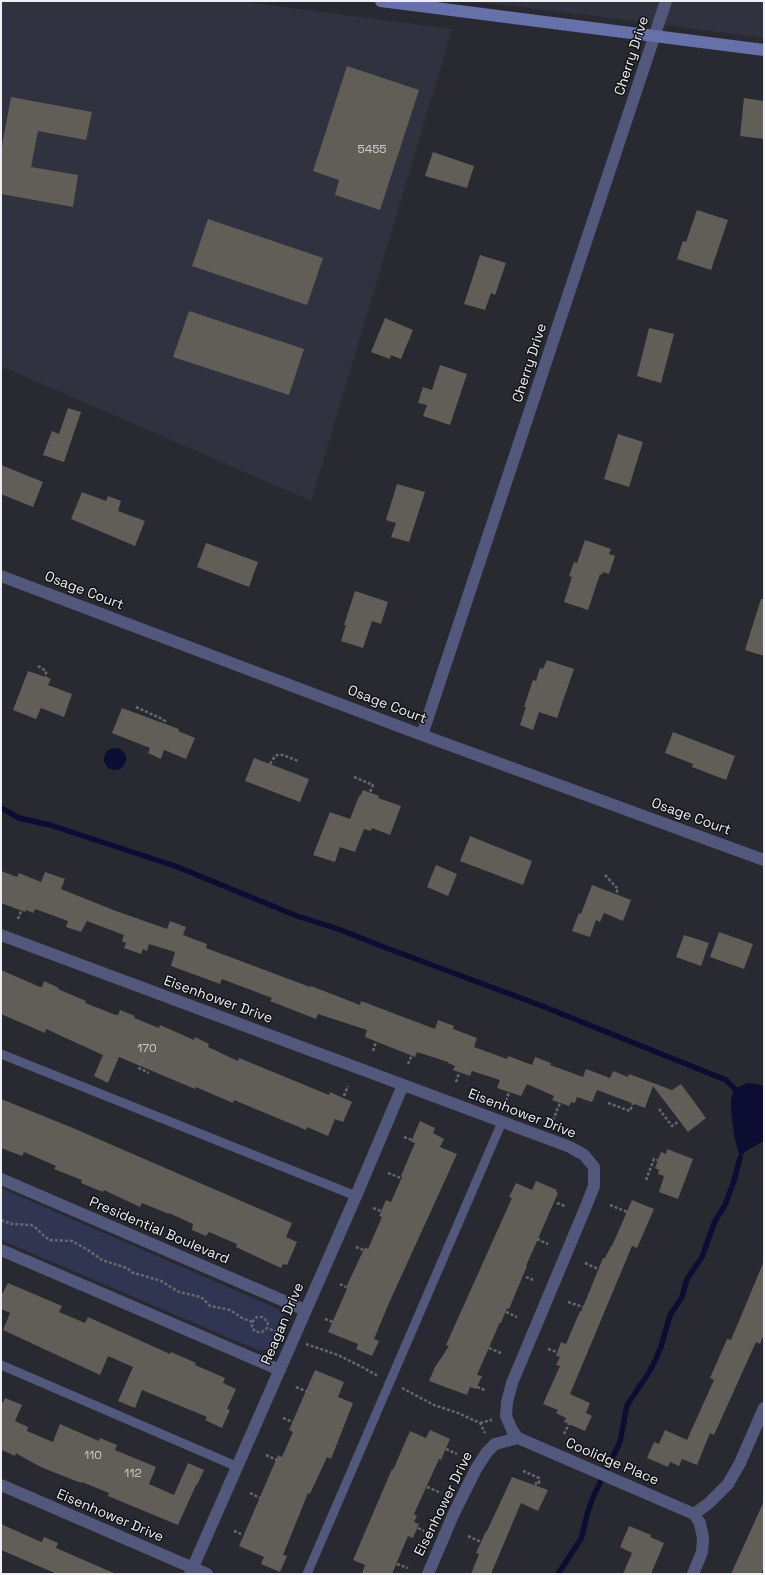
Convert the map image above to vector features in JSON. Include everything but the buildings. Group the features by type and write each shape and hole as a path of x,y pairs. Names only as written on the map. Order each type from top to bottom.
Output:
{"main road":[{"path":"381,1 764,50"}],"street":[{"name":"Cherry Drive","path":"422,735 666,1"},
{"name":"Osage Court","path":"1,576 422,735 764,860"},
{"name":"Eisenhower Drive","path":"1,935 570,1147 584,1155 594,1167 594,1186 512,1383 507,1402 506,1416 512,1430 518,1438 495,1444 486,1452 454,1513 428,1574"},
{"name":"Reagan Drive","path":"191,1571 356,1196 403,1085"},
{"name":"Presidential Boulevard","path":"1,1179 305,1310"},
{"path":"1,1250 280,1370"},
{"path":"693,1574 702,1552 704,1538 700,1523 694,1514 709,1503 728,1484 740,1463 764,1408"},
{"name":"Coolidge Place","path":"518,1438 694,1514"},
{"name":"Eisenhower Drive","path":"1,1485 191,1571 207,1574"}],"lane":[{"path":"1,1054 356,1196"},
{"path":"307,1574 502,1122"},
{"path":"1,1365 238,1466"}],"path":[{"path":"38,666 46,670 46,678"},
{"path":"136,707 162,718 165,721 165,724"},
{"path":"270,764 277,756 283,755 298,761"},
{"path":"354,777 373,785 370,792"},
{"path":"605,875 618,889 616,894"},
{"path":"18,919 22,911"},
{"path":"373,1051 376,1042"},
{"path":"147,1049 139,1068 149,1073"},
{"path":"408,1064 412,1055"},
{"path":"456,1082 459,1073"},
{"path":"344,1096 348,1086"},
{"path":"506,1101 509,1092"},
{"path":"546,1138 560,1103"},
{"path":"608,1103 630,1111 633,1103"},
{"path":"660,1110 672,1126 679,1121"},
{"path":"404,1136 412,1140"},
{"path":"646,1180 654,1158 658,1160"},
{"path":"388,1174 401,1178"},
{"path":"557,1203 565,1206"},
{"path":"610,1205 627,1212"},
{"path":"373,1208 381,1211"},
{"path":"1,1220 12,1224 31,1225 50,1240 72,1241 102,1260 127,1268 141,1275 162,1281 179,1292 201,1297 210,1306 230,1310 242,1318 252,1322"},
{"path":"537,1239 548,1244"},
{"path":"356,1247 363,1250"},
{"path":"585,1263 598,1270"},
{"path":"526,1277 533,1280"},
{"path":"340,1284 346,1287"},
{"path":"568,1302 583,1307"},
{"path":"506,1312 517,1317"},
{"path":"257,1317 262,1317 268,1322 267,1328 262,1332 256,1332 252,1328 252,1322 257,1317"},
{"path":"325,1319 333,1322"},
{"path":"267,1328 283,1334"},
{"path":"489,1348 501,1353"},
{"path":"548,1349 557,1352"},
{"path":"296,1387 313,1394"},
{"path":"477,1387 485,1390"},
{"path":"283,1418 293,1422"},
{"path":"480,1423 498,1418"},
{"path":"564,1434 569,1424"},
{"path":"446,1450 457,1454"},
{"path":"266,1455 277,1460"},
{"path":"523,1471 540,1478 539,1483 537,1482 535,1485"},
{"path":"427,1487 441,1493"},
{"path":"250,1493 260,1498"},
{"path":"418,1528 424,1531"},
{"path":"234,1531 241,1534"},
{"path":"468,1536 481,1542"},
{"path":"396,1564 408,1568"}],"shaded area":[{"path":"1,1 237,1 452,29 311,501 1,366"},
{"path":"471,1 764,1 764,38 636,21"},
{"path":"115,748 119,749 125,755 125,763 119,769 115,770 111,769 105,763 104,759 105,755 111,749"},
{"path":"747,1083 764,1086 764,1141 746,1151 740,1158 734,1135 731,1098 735,1089"},
{"path":"1,1188 278,1309 284,1316 285,1326 281,1336 276,1345 260,1351 1,1240"}],"waterway":[{"path":"1,808 19,818 50,825 175,866 297,916 341,930 542,1006 726,1080 735,1089"},
{"path":"558,1574 581,1539 588,1511 594,1495 620,1442 627,1405 655,1361 661,1347 670,1315 682,1297 687,1279 702,1257 715,1221 725,1205 733,1184 740,1158"}]}
